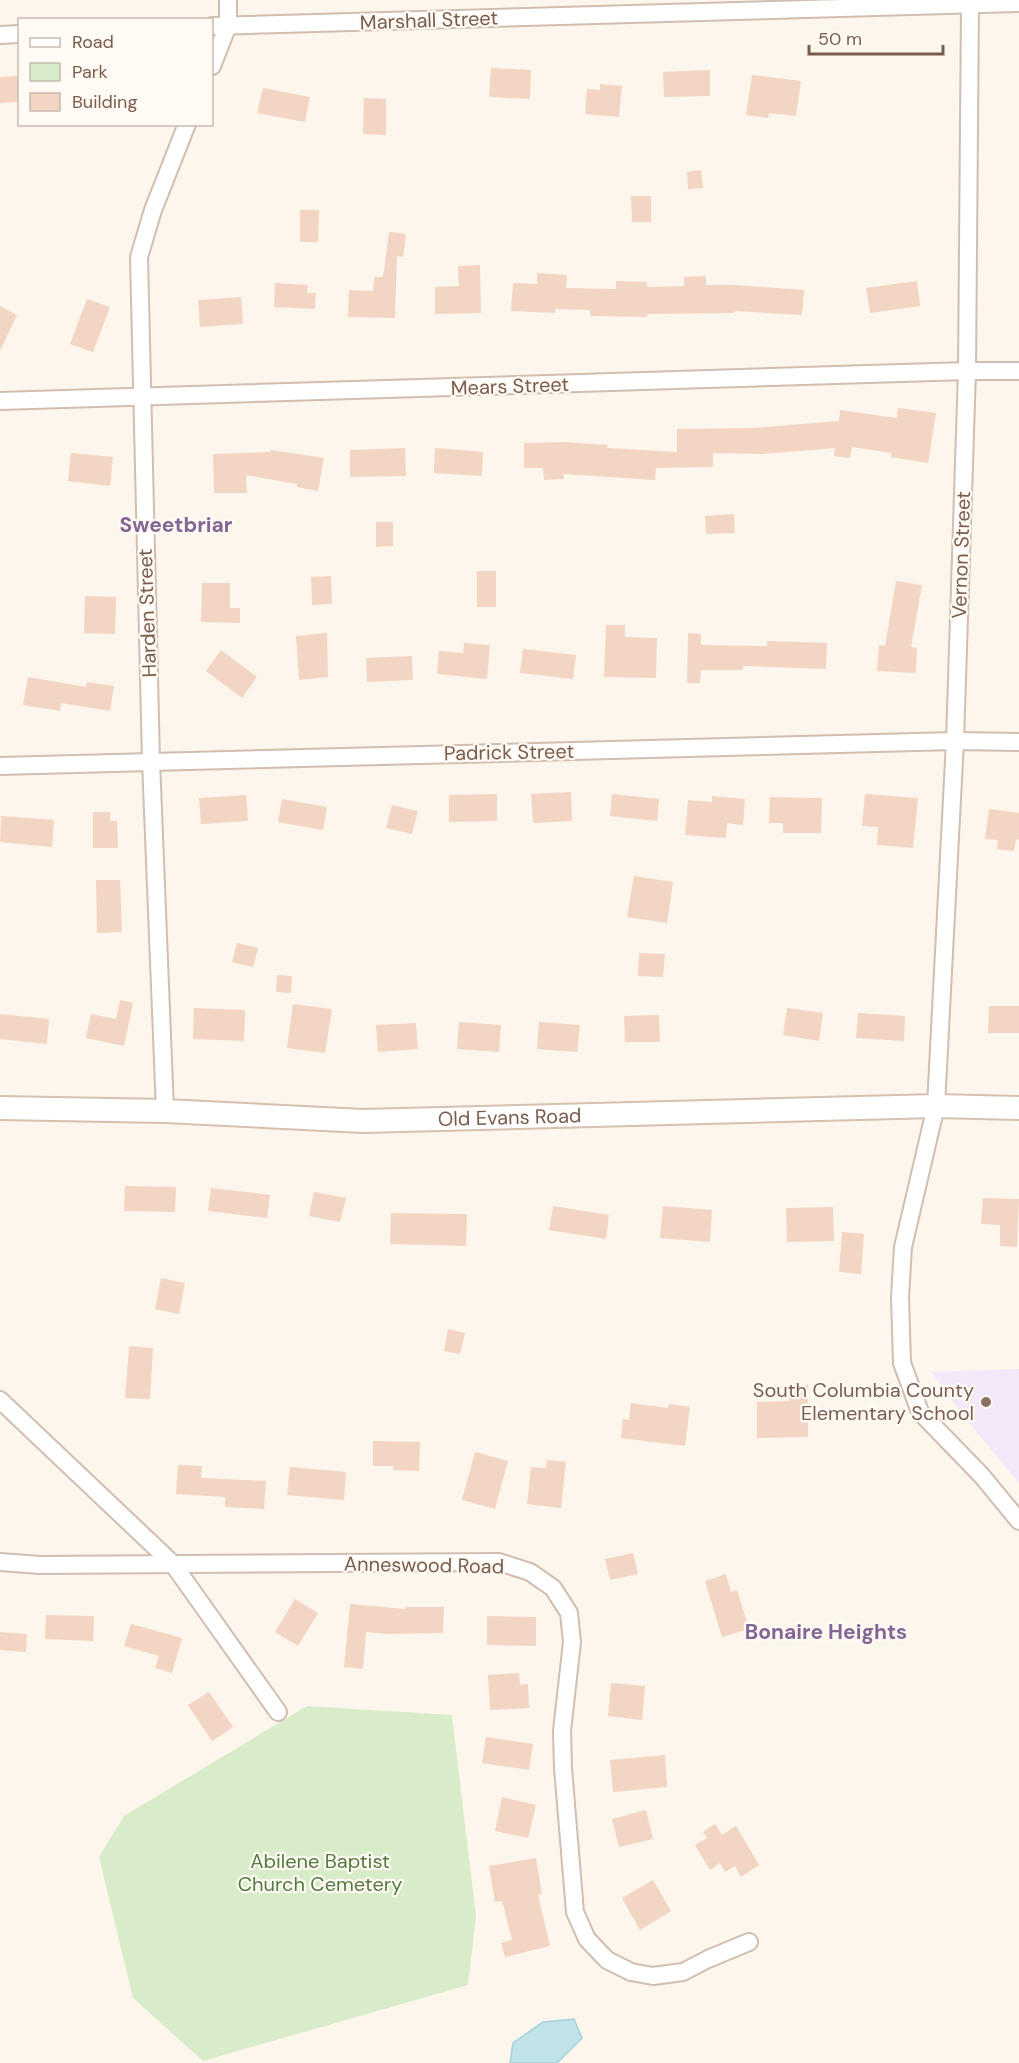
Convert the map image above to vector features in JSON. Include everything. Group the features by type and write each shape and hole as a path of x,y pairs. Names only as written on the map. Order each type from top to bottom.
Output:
{"street":[{"path":"213,61 228,0"},
{"name":"Marshall Street","path":"220,26 1019,3"},
{"name":"Vernon Street","path":"970,4 967,371 954,741 936,1106 903,1247 900,1297 902,1363 921,1412 982,1476 1019,1521"},
{"path":"0,35 18,34"},
{"name":"Harden Street","path":"165,1111 151,761 139,257 153,210 186,126"},
{"name":"Mears Street","path":"0,401 1019,371"},
{"name":"Padrick Street","path":"0,766 954,741 1019,742"},
{"name":"Old Evans Road","path":"0,1108 165,1111 363,1121 936,1106 1019,1108"},
{"path":"0,1400 173,1564 278,1712"},
{"name":"Anneswood Road","path":"0,1562 40,1565 499,1563 530,1572 553,1588 569,1613 572,1642 561,1731 563,1768 574,1912 587,1939 607,1960 631,1972 653,1976 683,1972 749,1942"}],"shaded area":[{"name":"South Columbia County Elementary School","path":"1019,1369 1019,1483 977,1433 931,1372"}],"green space":[{"name":"Abilene Baptist Church Cemetery","path":"307,1706 452,1715 476,1917 468,1985 203,2061 133,1998 99,1857 124,1816"}],"water":[{"path":"574,2019 582,2038 557,2063 510,2063 513,2043 543,2022"}],"building":[{"path":"491,68 531,70 530,99 489,97"},
{"path":"710,70 710,96 664,97 663,72"},
{"path":"752,75 801,81 796,116 769,113 768,118 746,115"},
{"path":"17,76 18,102 0,103 0,77"},
{"path":"600,84 622,86 619,117 585,114 587,89 600,90"},
{"path":"263,88 310,97 305,122 257,113"},
{"path":"364,98 386,99 386,135 363,134"},
{"path":"701,170 703,188 688,189 687,172"},
{"path":"631,196 651,196 651,222 632,222"},
{"path":"300,210 319,210 318,242 300,242"},
{"path":"389,232 406,234 403,257 397,256 395,318 348,317 349,290 373,291 374,277 383,277"},
{"path":"480,265 481,313 435,314 435,287 459,286 458,266"},
{"path":"537,273 567,275 566,288 616,289 616,281 647,282 647,287 684,286 684,277 706,276 706,285 804,290 802,315 734,311 734,313 647,314 647,317 590,316 590,310 555,309 555,313 511,311 513,283 537,284"},
{"path":"917,281 920,306 870,313 866,288"},
{"path":"275,283 308,285 307,293 316,293 315,309 274,307"},
{"path":"241,297 243,324 200,327 198,300"},
{"path":"87,299 110,307 93,352 70,344"},
{"path":"0,306 17,315 0,351"},
{"path":"898,408 936,413 928,463 891,457 891,453 852,447 850,458 834,456 835,448 762,454 713,453 713,467 656,468 655,480 563,474 564,479 544,480 543,468 524,468 524,443 565,442 608,445 607,448 677,452 677,429 751,428 839,421 840,410 897,418"},
{"path":"405,448 406,476 350,477 350,450"},
{"path":"435,448 483,452 482,476 434,473"},
{"path":"271,450 324,458 318,491 297,487 297,484 246,475 247,493 214,493 213,454 270,452"},
{"path":"71,453 113,457 110,486 68,481"},
{"path":"734,514 735,533 706,534 705,516"},
{"path":"376,522 393,522 393,546 376,547"},
{"path":"477,571 496,571 496,607 477,607"},
{"path":"331,576 332,604 312,605 311,577"},
{"path":"896,581 922,585 911,647 917,648 916,673 877,671 879,645 885,646"},
{"path":"202,583 230,583 230,608 240,608 240,623 201,622"},
{"path":"85,596 116,597 115,634 84,633"},
{"path":"606,625 625,625 625,637 657,638 656,678 604,677"},
{"path":"327,633 328,677 299,680 296,636"},
{"path":"688,633 701,634 701,645 767,646 767,641 827,643 826,669 743,666 743,670 701,670 700,683 687,683"},
{"path":"464,643 490,645 487,679 437,674 439,651 463,653"},
{"path":"523,649 576,655 573,679 520,673"},
{"path":"221,650 257,677 242,698 206,671"},
{"path":"412,656 413,680 367,682 366,658"},
{"path":"28,677 86,687 87,682 114,686 110,711 61,703 60,711 23,705"},
{"path":"571,792 572,821 533,823 531,794"},
{"path":"497,794 497,821 449,822 449,795"},
{"path":"612,794 659,799 657,821 610,816"},
{"path":"865,794 918,798 913,848 877,845 878,827 862,826"},
{"path":"246,795 248,821 201,824 199,798"},
{"path":"712,796 745,799 743,825 727,823 726,838 685,835 688,800 712,802"},
{"path":"770,797 822,798 821,833 783,833 783,823 769,823"},
{"path":"282,799 327,807 323,830 278,822"},
{"path":"392,805 418,811 412,834 386,828"},
{"path":"989,809 1019,813 1019,840 1016,839 1014,851 997,849 998,840 985,839"},
{"path":"93,812 110,812 110,821 117,821 118,848 93,848"},
{"path":"1,816 54,820 52,847 0,842"},
{"path":"634,876 673,882 667,923 627,917"},
{"path":"96,880 120,880 122,932 97,933"},
{"path":"237,943 258,948 253,967 232,962"},
{"path":"639,953 665,954 663,977 638,976"},
{"path":"277,975 292,976 291,993 276,992"},
{"path":"120,1000 133,1003 124,1046 86,1038 91,1014 116,1019"},
{"path":"293,1004 332,1009 325,1053 287,1048"},
{"path":"989,1006 1019,1006 1019,1033 988,1033"},
{"path":"194,1008 245,1010 244,1041 193,1039"},
{"path":"787,1008 823,1013 819,1041 783,1035"},
{"path":"858,1013 905,1016 904,1041 856,1038"},
{"path":"0,1014 49,1019 47,1044 0,1039"},
{"path":"659,1015 660,1042 625,1042 624,1016"},
{"path":"459,1022 501,1025 499,1052 457,1049"},
{"path":"539,1022 580,1025 577,1052 537,1049"},
{"path":"416,1023 418,1049 378,1052 376,1025"},
{"path":"125,1186 176,1187 175,1212 124,1211"},
{"path":"211,1188 270,1195 267,1218 208,1211"},
{"path":"314,1192 346,1198 340,1222 309,1216"},
{"path":"983,1198 1019,1199 1017,1247 1000,1246 1000,1225 981,1224"},
{"path":"553,1206 609,1215 606,1239 549,1230"},
{"path":"663,1206 712,1210 710,1242 660,1238"},
{"path":"833,1207 834,1241 787,1242 786,1208"},
{"path":"391,1213 467,1214 466,1246 390,1244"},
{"path":"842,1232 864,1234 861,1274 839,1272"},
{"path":"161,1278 185,1283 179,1314 155,1309"},
{"path":"448,1329 465,1333 460,1354 444,1351"},
{"path":"129,1346 153,1348 150,1399 125,1398"},
{"path":"789,1385 808,1385 808,1437 757,1438 757,1402 789,1401"},
{"path":"631,1403 668,1408 669,1404 690,1407 685,1446 621,1438 623,1419 629,1420"},
{"path":"373,1441 420,1442 419,1471 393,1470 393,1466 373,1466"},
{"path":"475,1452 508,1461 495,1509 462,1500"},
{"path":"547,1460 566,1462 561,1508 527,1504 531,1467 546,1468"},
{"path":"178,1465 202,1466 201,1478 266,1481 264,1509 225,1507 225,1497 176,1494"},
{"path":"290,1467 346,1472 344,1500 287,1495"},
{"path":"633,1553 638,1574 610,1580 605,1559"},
{"path":"726,1574 731,1592 737,1590 749,1629 722,1637 705,1581"},
{"path":"295,1599 318,1613 298,1646 275,1632"},
{"path":"350,1604 405,1609 405,1607 444,1607 443,1633 366,1632 363,1669 344,1667"},
{"path":"46,1615 94,1616 93,1641 45,1639"},
{"path":"487,1616 536,1617 536,1646 487,1645"},
{"path":"131,1624 182,1638 172,1673 155,1668 159,1656 124,1646"},
{"path":"0,1632 27,1634 26,1652 0,1650"},
{"path":"519,1673 520,1685 528,1684 529,1708 490,1710 488,1675"},
{"path":"611,1683 645,1686 642,1720 608,1716"},
{"path":"209,1692 233,1727 212,1741 188,1705"},
{"path":"486,1737 533,1744 529,1770 482,1763"},
{"path":"665,1755 667,1787 613,1792 610,1760"},
{"path":"502,1797 536,1805 528,1838 495,1831"},
{"path":"646,1810 653,1839 619,1847 612,1819"},
{"path":"715,1824 722,1835 736,1826 759,1865 741,1877 735,1866 725,1872 720,1863 710,1870 695,1845 707,1838 703,1832"},
{"path":"536,1858 542,1894 538,1895 550,1946 505,1957 501,1943 512,1940 502,1901 495,1902 489,1866"},
{"path":"653,1880 671,1911 640,1930 622,1898"}],"place":[{"name":"South Columbia County Elementary School","path":"986,1402"}],"district":[{"name":"Sweetbriar","path":"176,525"},
{"name":"Bonaire Heights","path":"826,1632"}]}
